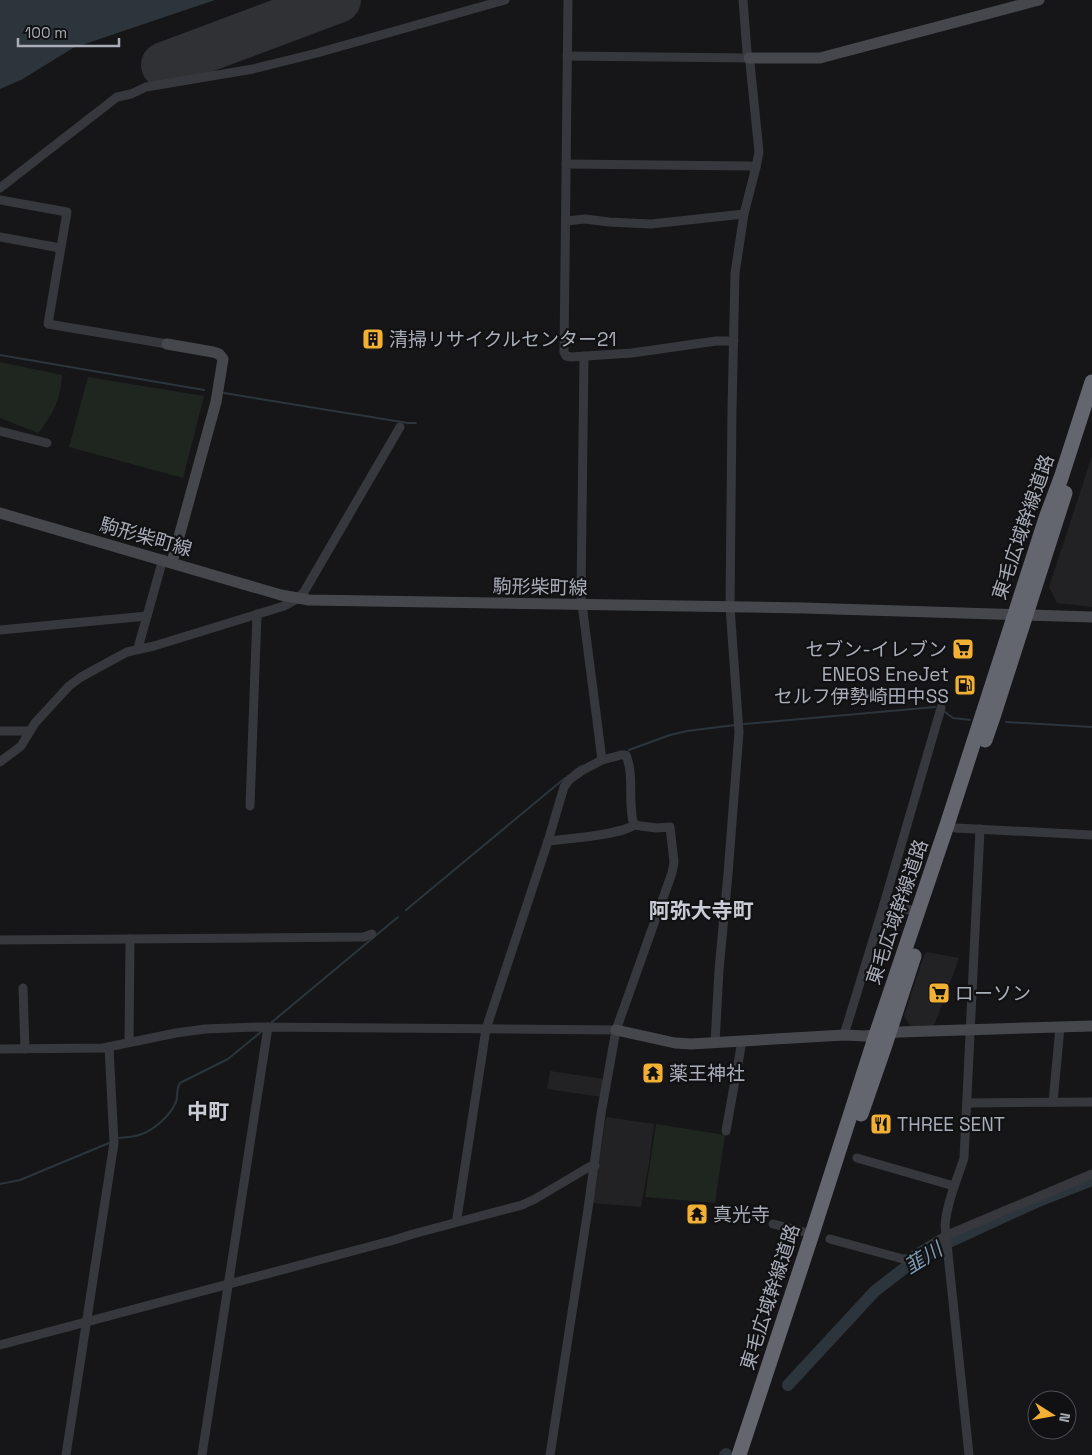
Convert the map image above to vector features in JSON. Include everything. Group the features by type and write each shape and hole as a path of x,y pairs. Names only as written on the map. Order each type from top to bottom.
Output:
{"highway":[{"name":"東毛広域幹線道路","path":"739,1455 812,1234 994,714 1046,518 1092,382"},
{"name":"東毛広域幹線道路","path":"747,1455 882,1034 918,912 1092,408"}],"main road":[{"path":"749,58 820,58 1039,0"},
{"path":"167,344 213,352 221,355 223,359 216,402 168,561"},
{"name":"駒形柴町線","path":"0,512 297,599 373,602 730,607 1092,617"},
{"path":"616,1030 675,1043 691,1044 844,1035 1092,1026"}],"street":[{"path":"0,188 118,98 146,87 253,69 505,0"},
{"path":"568,0 564,352 566,356 571,357 632,353 716,341 734,341"},
{"path":"715,1043 718,970 728,874 739,732 730,607 735,273 744,214 759,152 743,0"},
{"path":"567,56 749,58"},
{"path":"566,164 749,166 756,168"},
{"path":"0,200 67,212 48,324 167,344"},
{"path":"566,221 585,219 651,224 744,214"},
{"path":"0,238 60,248"},
{"path":"584,356 581,596 602,760"},
{"path":"0,762 21,746 44,712 75,681 127,652 138,648 154,646 284,606 297,599 304,592 400,427"},
{"path":"0,431 47,443"},
{"path":"138,648 147,616 168,561"},
{"path":"250,806 257,614"},
{"path":"0,630 147,616"},
{"path":"844,1035 941,708"},
{"path":"0,731 30,731"},
{"path":"458,1222 457,1218 486,1029 564,787 583,770 602,760 626,755 630,776 634,824"},
{"path":"548,841 614,832 634,824 656,828 670,828 674,862 669,882 616,1030 601,1114 595,1166 550,1455"},
{"path":"955,828 1092,835"},
{"path":"969,1455 946,1241 946,1217 964,1158 980,829"},
{"path":"884,904 918,912"},
{"path":"0,940 364,937 372,934"},
{"path":"129,1042 130,939"},
{"path":"23,988 25,1049"},
{"path":"0,1049 109,1047 205,1029 268,1027 616,1030"},
{"path":"202,1455 268,1027"},
{"path":"1053,1102 1060,1027"},
{"path":"726,1131 742,1041"},
{"path":"66,1455 114,1143 109,1047"},
{"path":"968,1103 1092,1102"},
{"path":"857,1158 954,1186"},
{"path":"0,1345 522,1205 595,1166"},
{"path":"830,1239 903,1259 910,1258 1092,1174"},
{"path":"773,1224 812,1234"}],"shaded area":[{"path":"0,0 215,0 73,48 21,80 0,89"},
{"path":"0,362 62,375 60,391 55,406 48,420 38,433 0,418"},
{"path":"88,377 204,396 183,478 69,447"},
{"path":"1092,456 1092,607 1057,603 1049,587"},
{"path":"926,952 959,958 934,1026 911,1027 904,1016"},
{"path":"550,1071 604,1079 602,1097 547,1089"},
{"path":"606,1117 654,1124 641,1207 592,1203"},
{"path":"656,1124 725,1135 715,1203 645,1197"}],"waterway":[{"path":"0,355 204,390"},
{"path":"224,393 416,423"},
{"path":"744,724 935,707"},
{"path":"945,712 953,718 970,720"},
{"path":"1006,722 1092,727"},
{"path":"629,750 670,735 735,725"},
{"path":"573,772 581,766"},
{"path":"406,910 565,778"},
{"path":"272,1022 398,917"},
{"path":"119,1138 139,1135 155,1126 165,1118 176,1102 180,1083 228,1059 262,1031"},
{"path":"0,1184 20,1180 109,1143"},
{"name":"韮川","path":"788,1385 875,1291 910,1264 951,1241 1036,1202 1092,1180"}],"runway":[{"path":"164,65 338,0"}],"place":[{"name":"清掃リサイクルセンター21","path":"373,339"},
{"name":"セブン-イレブン","path":"963,649"},
{"name":"ENEOS EneJet セルフ伊勢崎田中SS","path":"965,685"},
{"name":"ローソン","path":"939,993"},
{"name":"薬王神社","path":"653,1073"},
{"name":"THREE SENT","path":"881,1124"},
{"name":"真光寺","path":"697,1214"}],"district":[{"name":"阿弥大寺町","path":"701,910"},
{"name":"中町","path":"208,1111"}]}
